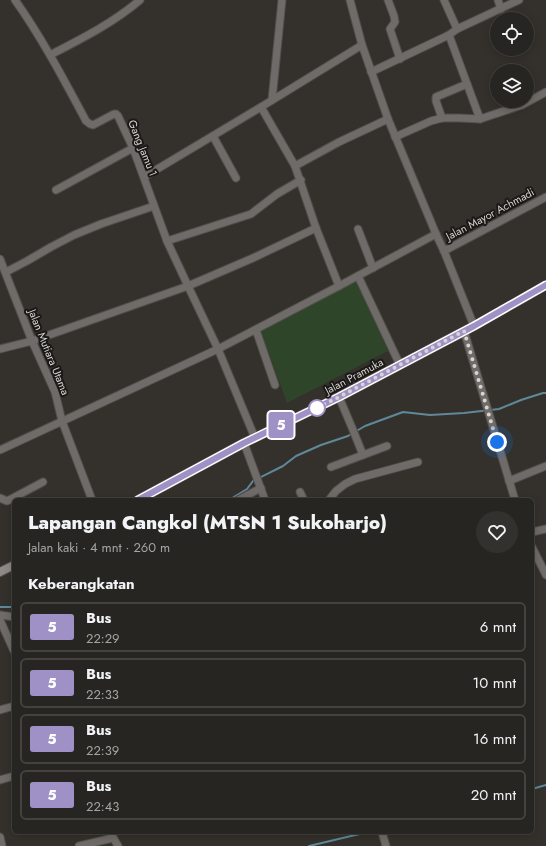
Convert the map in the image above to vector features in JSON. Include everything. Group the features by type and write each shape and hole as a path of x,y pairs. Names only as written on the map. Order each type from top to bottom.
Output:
{"main road":[{"path":"474,326 546,286"},
{"name":"Jalan Pramuka","path":"142,498 244,443 339,397 474,326"},
{"path":"0,572 12,566"}],"street":[{"name":"Gang Jamu 1","path":"15,0 56,65 86,121 93,125 114,114 118,116 133,148 167,241 218,349 255,438"},
{"path":"50,55 126,12 140,0"},
{"path":"272,100 282,0"},
{"path":"350,0 362,45 388,119 474,326"},
{"path":"388,0 395,22 390,29 400,58"},
{"path":"444,0 457,30"},
{"path":"498,0 501,9"},
{"path":"371,72 519,0"},
{"path":"449,35 480,119"},
{"path":"144,177 362,45"},
{"path":"442,118 436,97 467,84"},
{"path":"395,137 431,121 442,118 480,119 522,105 546,92"},
{"path":"261,107 295,166 316,228 339,286"},
{"path":"295,166 339,142 388,119"},
{"path":"213,136 236,178"},
{"path":"56,190 133,148"},
{"path":"167,241 252,214 277,194 300,180"},
{"name":"Jalan Mayor Achmadi","path":"444,251 546,197"},
{"path":"6,272 74,235 154,206"},
{"path":"0,349 32,341 188,286 253,258 316,228"},
{"path":"358,230 373,268"},
{"path":"0,450 218,349 436,234"},
{"name":"Jalan Mutiara Utama","path":"0,259 32,341 55,392 62,421 91,498"},
{"path":"358,276 400,365"},
{"path":"256,330 275,385"},
{"path":"464,331 514,498"},
{"path":"339,397 363,455"},
{"path":"244,443 264,498"},
{"path":"331,467 387,446"},
{"path":"331,498 336,491 345,484 355,479 418,462"},
{"path":"509,481 546,466"},
{"path":"16,498 44,482"},
{"path":"242,498 261,488"},
{"path":"300,492 303,498"},
{"path":"0,498 7,501 12,500"},
{"path":"534,532 546,529"},
{"path":"534,550 546,575"},
{"path":"0,615 12,617"},
{"path":"0,620 12,647"},
{"path":"0,710 12,707"},
{"path":"0,780 12,777"},
{"path":"383,834 386,846"},
{"path":"79,846 112,835 118,846"},
{"path":"0,837 2,846"}],"green space":[{"path":"356,281 388,351 287,403 261,331"}],"waterway":[{"path":"232,498 247,489 253,481 283,466 296,456 321,445 348,436 365,426 403,412 430,415 499,409 521,400 546,393"},
{"path":"0,607 12,607"},
{"path":"534,788 546,785"},
{"path":"309,846 360,834"}],"bus line":[{"name":"5","path":"142,498 244,443 339,397 474,326 546,285"}],"route":[{"path":"317,408 311,411 464,331 497,442"}]}
